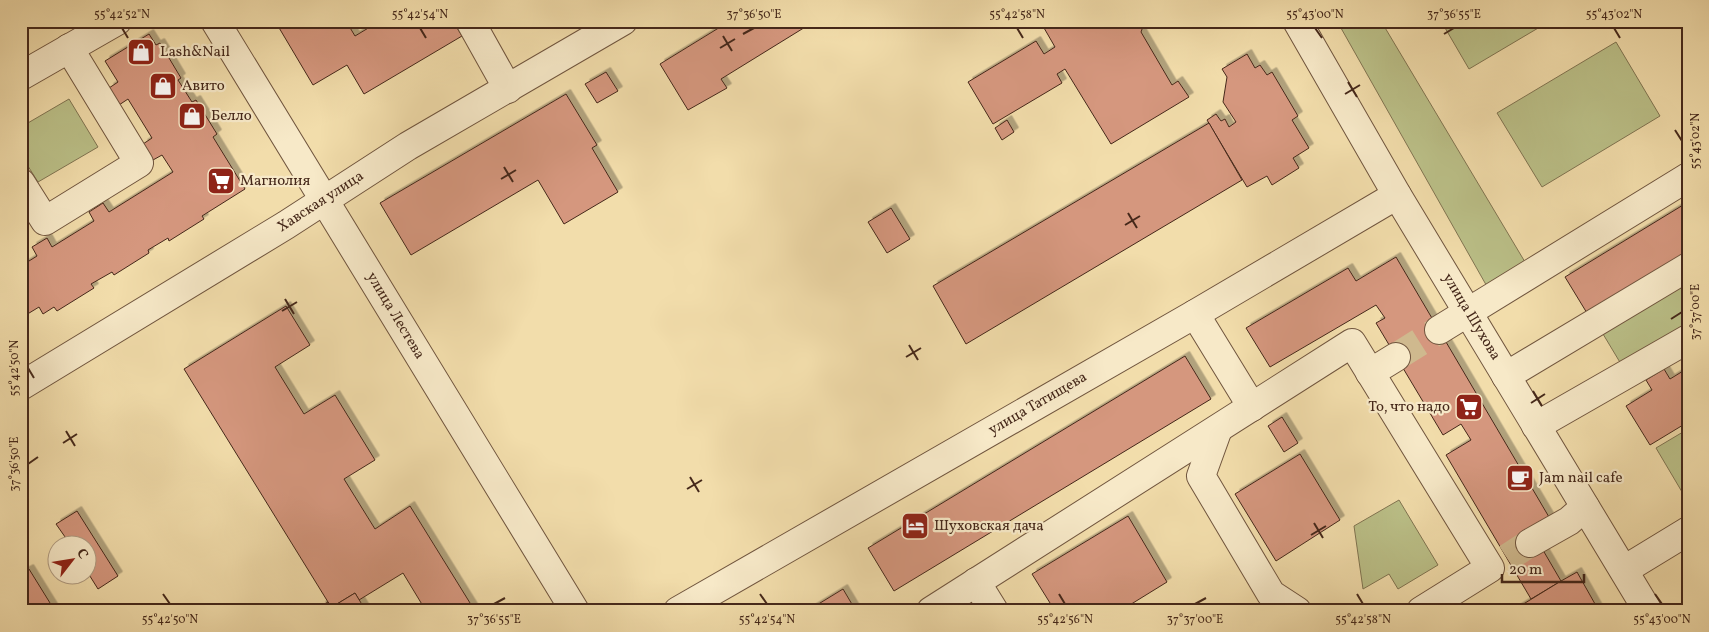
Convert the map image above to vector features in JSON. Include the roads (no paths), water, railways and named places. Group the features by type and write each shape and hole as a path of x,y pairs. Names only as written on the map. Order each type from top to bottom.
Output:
{"street":[{"path":"21,76 117,21"},
{"name":"улица Лестева","path":"216,21 323,200 575,611"},
{"path":"470,21 508,89"},
{"name":"Хавская улица","path":"21,386 286,225 408,146 623,21"},
{"name":"улица Шухова","path":"1297,21 1398,195 1648,611"},
{"path":"21,183 45,221 139,163 69,48"},
{"path":"1439,330 1688,177"},
{"name":"улица Татищева","path":"678,611 1398,195"},
{"path":"1506,376 1688,266"},
{"path":"1195,314 1252,407"},
{"path":"1536,426 1688,339"},
{"path":"931,611 1352,344 1499,563 1421,611"},
{"path":"1370,373 1396,357"},
{"path":"1218,429 1201,476 1271,594 1297,611"},
{"path":"1530,543 1569,521 1585,507"},
{"path":"1624,570 1688,531"},
{"path":"976,582 994,611"}],"tunnel":[{"path":"1396,357 1439,330"},
{"path":"1507,558 1530,543"}],"place":[{"name":"Lash&Nail","path":"141,52"},
{"name":"Авито","path":"163,86"},
{"name":"Белло","path":"192,116"},
{"name":"Магнолия","path":"221,181"},
{"name":"То, что надо","path":"1469,407"},
{"name":"Jam nail cafe","path":"1520,478"},
{"name":"Шуховская дача","path":"915,526"}]}
